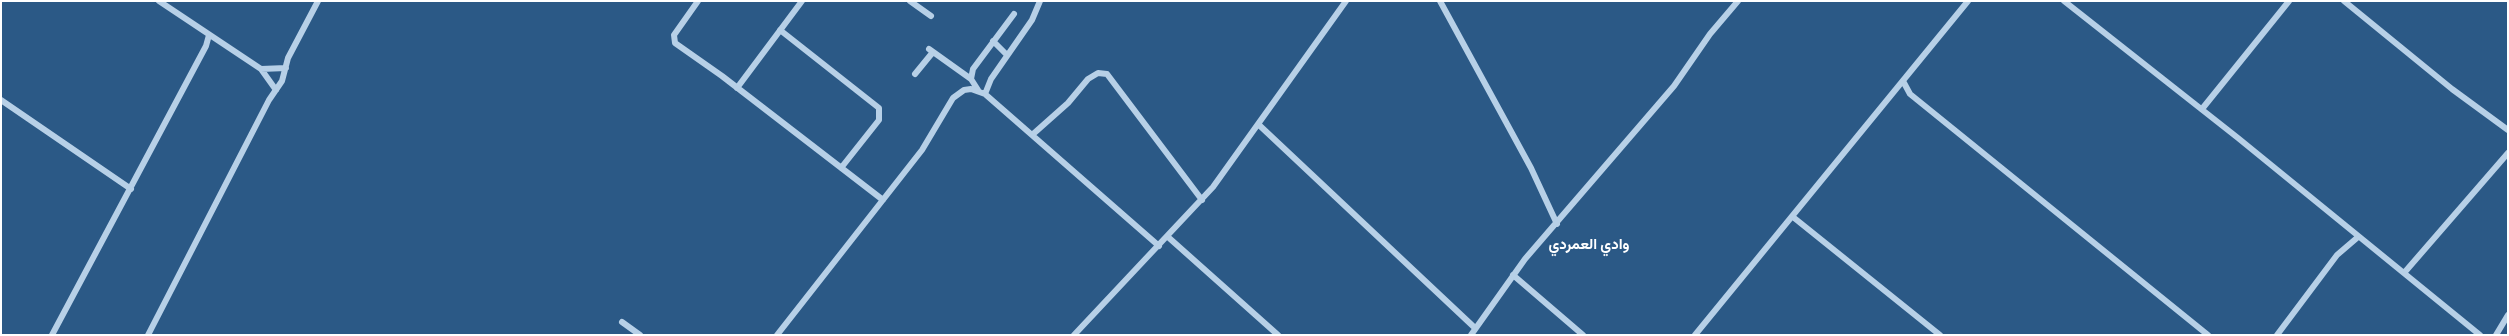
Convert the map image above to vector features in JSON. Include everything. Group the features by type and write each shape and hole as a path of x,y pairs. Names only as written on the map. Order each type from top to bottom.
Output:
{"street":[{"path":"159,1 261,69 276,90"},
{"path":"148,335 276,90 290,55 318,1"},
{"path":"698,1 675,32 674,41 883,200"},
{"path":"737,88 802,1"},
{"path":"910,1 931,16"},
{"path":"985,94 991,79 1032,20 1040,1"},
{"path":"1074,335 1202,200 1346,1"},
{"path":"1440,1 1538,182 1557,224"},
{"path":"1471,335 1513,275 1674,86 1710,34 1738,1"},
{"path":"1695,335 1793,217 1968,1"},
{"path":"2064,1 2202,109 2480,335"},
{"path":"2202,109 2289,1"},
{"path":"2344,1 2452,89 2508,130"},
{"path":"971,79 973,69 1014,14"},
{"path":"780,30 879,108 879,120 841,168"},
{"path":"52,335 206,46 209,35"},
{"path":"993,41 1007,55"},
{"path":"915,74 931,51 971,79 978,90 985,94 1159,246"},
{"path":"261,69 286,68"},
{"path":"1032,135 1068,104 1088,80 1098,73 1107,74 1202,200"},
{"path":"1903,81 1910,94 2208,335"},
{"path":"777,335 922,150 953,98 964,90 978,90"},
{"path":"1,100 131,189"},
{"path":"1258,124 1475,328"},
{"path":"2404,272 2508,153"},
{"path":"1793,217 1940,335"},
{"path":"1168,237 1278,335"},
{"path":"2277,335 2337,254 2358,237"},
{"path":"1513,275 1583,335"},
{"path":"2496,335 2508,315"},
{"path":"622,322 640,335"}],"district":[{"name":"وادي العمردي","path":"1589,245"}]}
